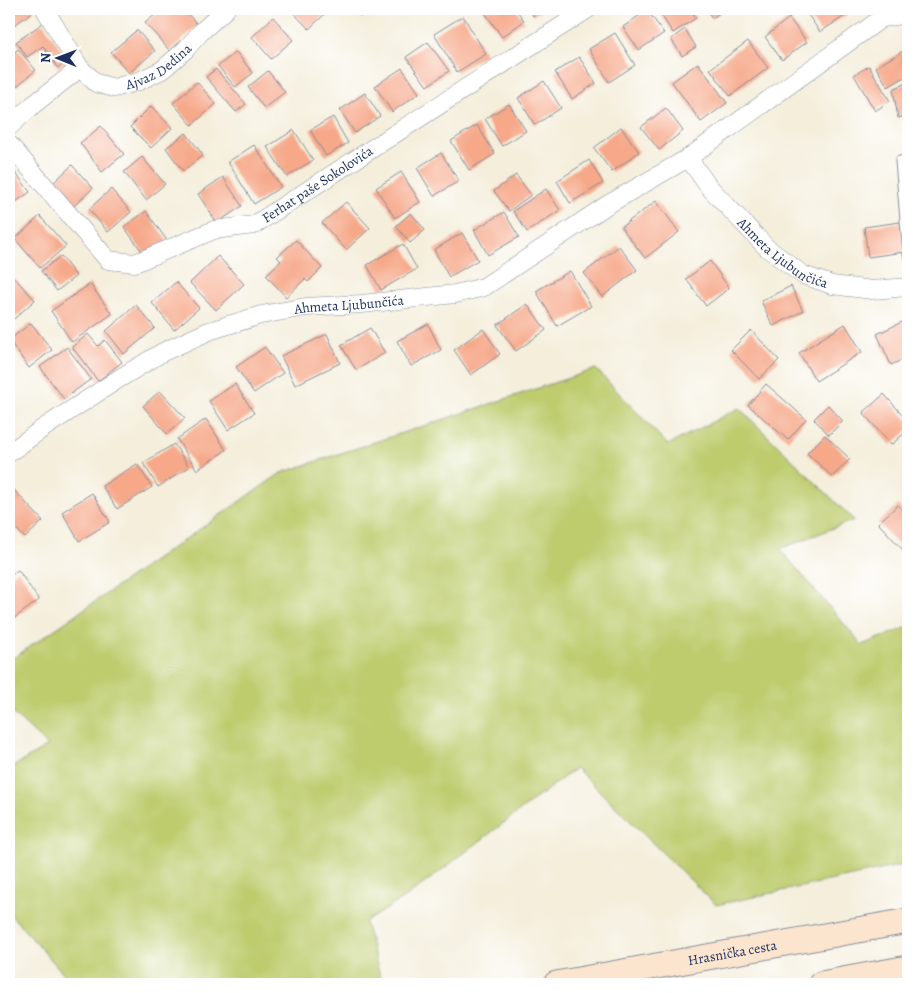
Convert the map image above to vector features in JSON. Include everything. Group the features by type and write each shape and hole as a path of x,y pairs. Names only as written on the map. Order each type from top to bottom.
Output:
{"main road":[{"name":"Hrasnička cesta","path":"556,984 908,921"},
{"path":"821,984 908,968"}],"street":[{"name":"Ajvaz Dedina","path":"46,9 80,68 96,83 114,88 162,70 226,9"},
{"name":"Ferhat paše Sokolovića","path":"9,144 108,260 135,263 214,230 254,225 588,9"},
{"name":"Ahmeta Ljubunčića","path":"10,448 163,352 209,331 261,315 306,307 362,304 455,294 484,287 607,205 688,158 882,18 908,14"},
{"path":"9,127 33,105 80,68"},
{"name":"Ahmeta Ljubunčića","path":"688,158 709,187 767,248 803,275 832,285 872,290 908,287"}],"lane":[{"path":"908,160 900,161 908,255"}],"green space":[{"path":"596,369 668,445 739,408 854,520 780,549 862,645 908,627 908,864 716,905 576,768 409,895 365,922 381,979 357,984 73,984 9,913 9,769 48,746 9,710 9,661 281,473"}],"building":[{"path":"9,9 32,9 34,11 9,29"},
{"path":"162,9 183,9 198,25 170,51 145,23"},
{"path":"290,9 327,9 329,10 309,29"},
{"path":"355,9 369,9 360,16"},
{"path":"484,9 516,9 524,21 502,37"},
{"path":"529,9 544,9 533,16"},
{"path":"657,9 691,9 696,18 673,33"},
{"path":"706,9 726,9 712,18"},
{"path":"804,9 844,9 848,14 820,32"},
{"path":"647,10 664,33 639,50 623,27"},
{"path":"463,16 486,54 457,72 434,34"},
{"path":"273,17 293,40 271,59 252,37"},
{"path":"789,18 807,42 782,60 765,37"},
{"path":"43,23 68,60 58,68 43,46 27,57 16,42"},
{"path":"685,29 696,47 682,56 671,39"},
{"path":"137,30 155,51 129,73 111,52"},
{"path":"615,33 635,65 609,82 589,49"},
{"path":"748,41 768,68 730,96 710,69"},
{"path":"428,42 449,71 427,86 406,57"},
{"path":"908,48 908,75 888,87 876,67"},
{"path":"18,49 36,70 17,86 9,76 9,58"},
{"path":"236,52 253,73 235,87 218,66"},
{"path":"579,57 596,83 572,99 555,72"},
{"path":"698,63 727,103 701,122 672,82"},
{"path":"869,66 890,101 875,111 854,75"},
{"path":"402,68 419,93 392,112 375,86"},
{"path":"216,69 246,104 236,112 206,77"},
{"path":"268,71 285,92 264,108 248,87"},
{"path":"544,81 561,108 535,125 518,98"},
{"path":"197,82 216,104 192,125 173,103"},
{"path":"908,82 908,115 898,118 893,89"},
{"path":"9,89 16,98 9,104"},
{"path":"365,93 380,116 355,133 340,110"},
{"path":"509,104 526,131 502,146 485,119"},
{"path":"151,106 172,128 151,148 130,127"},
{"path":"666,108 683,131 659,150 641,127"},
{"path":"333,117 348,143 326,156 310,130"},
{"path":"477,125 495,154 469,170 451,141"},
{"path":"101,126 124,154 102,172 80,143"},
{"path":"621,127 639,152 612,172 594,148"},
{"path":"294,130 313,160 287,177 267,147"},
{"path":"186,133 203,155 183,171 166,148"},
{"path":"254,145 281,187 254,204 228,162"},
{"path":"441,153 459,181 434,196 417,168"},
{"path":"142,157 165,184 146,200 124,172"},
{"path":"589,160 603,183 570,203 557,181"},
{"path":"72,165 93,188 72,208 51,185"},
{"path":"12,168 30,192 9,207 9,170"},
{"path":"401,172 420,202 395,218 376,188"},
{"path":"516,175 531,195 509,211 494,191"},
{"path":"223,177 242,206 217,223 198,194"},
{"path":"111,189 131,212 108,232 89,209"},
{"path":"546,189 560,210 527,232 513,211"},
{"path":"656,201 679,232 645,258 621,227"},
{"path":"346,202 370,228 346,250 322,223"},
{"path":"146,211 168,242 146,257 124,227"},
{"path":"504,212 519,237 488,255 474,230"},
{"path":"411,213 425,230 410,243 396,226"},
{"path":"40,216 66,246 40,268 15,239"},
{"path":"900,222 904,252 868,257 864,227"},
{"path":"462,233 478,260 449,277 434,250"},
{"path":"296,240 322,268 308,282 305,279 286,297 266,275 281,261 277,257"},
{"path":"403,244 417,269 381,290 367,265"},
{"path":"619,246 637,270 602,297 584,273"},
{"path":"61,256 76,276 57,291 41,271"},
{"path":"218,256 244,284 216,310 190,283"},
{"path":"710,261 729,288 706,306 686,279"},
{"path":"570,271 591,306 557,326 536,291"},
{"path":"9,272 35,300 14,319 9,314"},
{"path":"176,282 199,308 174,330 152,303"},
{"path":"90,284 112,314 72,342 51,311"},
{"path":"791,286 803,311 773,326 761,301"},
{"path":"527,304 546,330 516,351 497,325"},
{"path":"136,305 155,328 124,354 106,331"},
{"path":"906,320 908,325 908,357 891,365 877,334"},
{"path":"31,323 52,350 29,368 9,340"},
{"path":"428,324 441,350 411,366 397,341"},
{"path":"845,324 862,352 816,381 799,353"},
{"path":"370,328 385,353 356,370 341,345"},
{"path":"483,329 500,354 471,375 454,350"},
{"path":"751,330 779,360 759,379 731,350"},
{"path":"88,334 98,346 105,340 122,362 98,381 72,347"},
{"path":"327,334 340,363 295,385 281,356"},
{"path":"67,347 91,379 64,399 40,367"},
{"path":"265,347 283,373 254,393 236,367"},
{"path":"235,384 254,413 228,430 209,401"},
{"path":"766,384 806,419 788,440 748,405"},
{"path":"160,391 185,418 167,434 143,406"},
{"path":"884,394 908,421 908,430 891,445 863,413"},
{"path":"828,405 843,421 829,435 814,419"},
{"path":"206,419 226,450 197,470 177,439"},
{"path":"825,435 850,459 832,477 807,453"},
{"path":"174,444 189,467 158,487 143,463"},
{"path":"137,464 152,487 117,509 102,486"},
{"path":"14,490 43,521 25,538 9,521 9,495"},
{"path":"92,493 110,522 79,541 62,512"},
{"path":"898,505 908,517 908,545 903,550 878,523"},
{"path":"18,570 39,600 9,622 9,577"}]}
